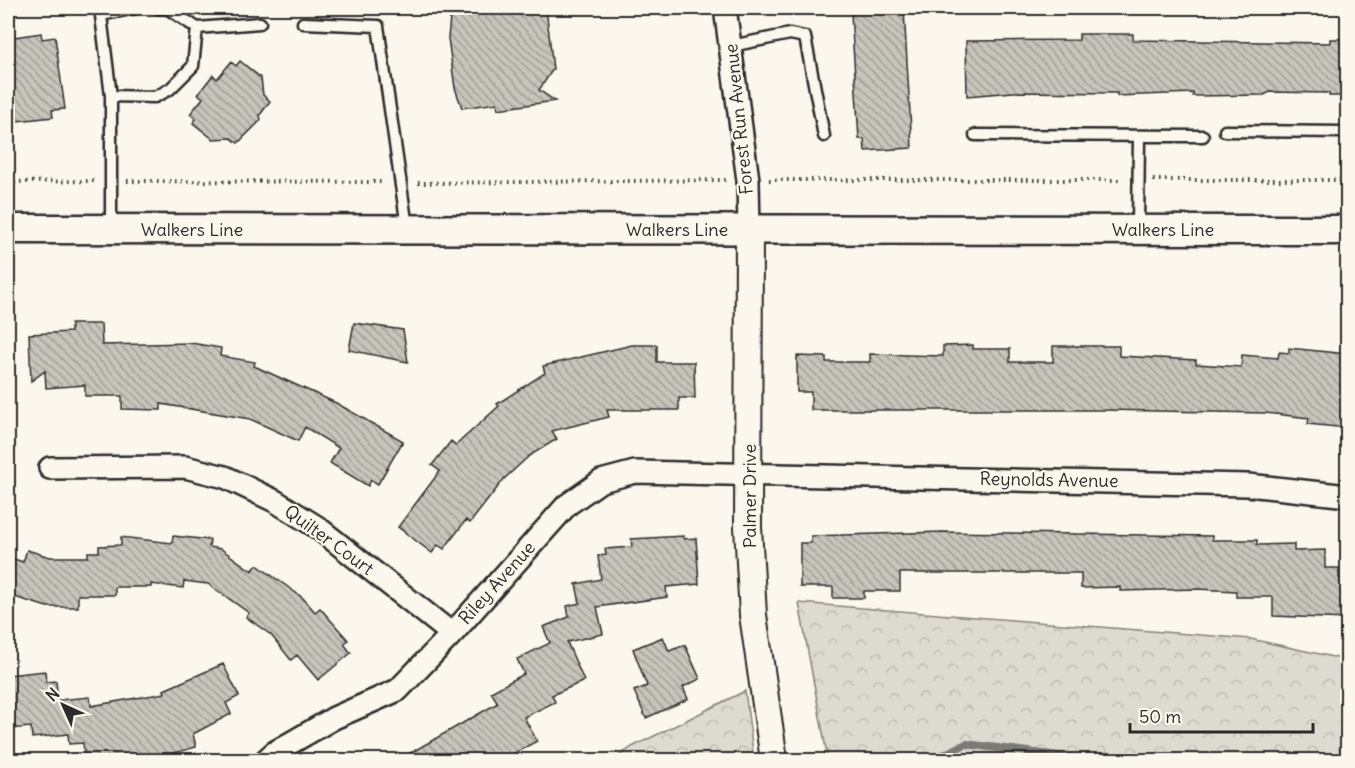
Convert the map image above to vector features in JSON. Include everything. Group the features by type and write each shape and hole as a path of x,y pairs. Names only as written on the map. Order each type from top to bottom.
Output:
{"main road":[{"name":"Walkers Line","path":"8,229 111,231 1347,230"}],"street":[{"name":"Forest Run Avenue","path":"725,8 748,180 749,231"},
{"name":"Palmer Drive","path":"749,231 748,527 753,615 774,760"},
{"name":"Quilter Court","path":"50,468 185,467 225,477 275,501 317,527 452,634"},
{"name":"Riley Avenue","path":"266,760 275,752 334,718 398,690 452,634 567,505 601,481 635,472 749,473"},
{"name":"Reynolds Avenue","path":"749,473 1248,484 1347,496"}],"lane":[{"path":"111,231 111,96 101,11 136,8"},
{"path":"158,8 166,8 197,28 260,23"},
{"path":"303,23 378,26 408,229"},
{"path":"111,96 155,97 170,89 193,66 197,28"},
{"path":"731,46 790,34 805,37 824,136"},
{"path":"1225,130 1347,132"},
{"path":"975,135 1203,136"},
{"path":"1138,230 1139,136"}],"path":[{"path":"8,182 1347,180"}],"green space":[{"path":"799,603 1251,639 1347,660 1347,760 828,760"},
{"path":"745,691 754,760 613,760 632,747"}],"building":[{"path":"451,8 546,8 553,69 539,90 555,101 498,109 497,103 462,108 455,88 448,38"},
{"path":"904,10 912,148 865,151 864,139 859,139 851,13"},
{"path":"41,33 42,39 55,37 65,109 52,110 53,117 8,122 8,38"},
{"path":"1079,34 1133,34 1133,40 1330,43 1330,39 1347,39 1347,96 1329,96 1329,93 1270,92 1264,95 1193,96 1193,93 1117,96 1117,93 1013,92 967,96 966,41 1079,40"},
{"path":"240,61 261,78 263,95 270,101 260,115 261,120 238,143 231,138 213,139 193,123 196,119 190,114 203,98 198,94 213,75 217,79 231,62 236,66"},
{"path":"354,323 403,330 408,362 349,350"},
{"path":"71,324 101,324 102,345 191,343 221,348 220,356 255,362 254,366 336,403 403,441 378,484 371,480 368,486 330,463 339,448 305,427 298,441 250,419 161,404 161,410 122,409 122,396 85,396 85,385 46,388 45,371 31,381 29,334 71,332"},
{"path":"632,345 657,345 657,362 694,362 695,398 679,398 679,410 607,410 609,417 552,431 557,439 529,456 504,479 470,523 466,520 444,549 438,545 432,553 398,527 440,471 432,465 451,441 456,445 499,406 497,404 545,373 543,366"},
{"path":"973,345 973,349 1010,349 1010,362 1053,362 1053,346 1119,346 1119,356 1196,360 1196,364 1241,367 1242,355 1278,358 1279,352 1289,353 1289,348 1347,354 1347,428 1308,424 1309,418 1266,413 1103,410 811,410 811,392 797,392 797,356 826,357 826,362 870,362 870,354 943,356 943,346"},
{"path":"942,532 1212,536 1212,540 1257,540 1257,545 1294,544 1294,551 1325,550 1325,568 1339,568 1339,578 1347,578 1347,619 1273,616 1273,597 1236,597 1236,591 1197,589 1120,591 1120,587 1081,588 1081,573 900,573 900,591 864,591 864,598 833,598 833,587 800,587 800,543 811,543 811,536"},
{"path":"173,536 210,540 209,547 221,549 252,571 257,565 303,598 315,612 320,608 348,640 344,644 351,653 318,680 297,655 291,660 271,635 246,617 249,613 208,584 184,581 183,588 151,584 151,587 115,587 115,595 78,595 78,607 47,607 8,595 8,571 11,558 23,562 27,550 50,557 88,557 88,552 99,552 99,546 121,545 121,537 172,543"},
{"path":"684,536 684,539 696,538 699,584 666,587 667,597 597,607 603,634 567,642 584,681 552,695 555,702 524,717 537,741 501,760 398,760 498,703 491,692 524,674 517,659 550,643 543,627 569,617 567,606 580,603 576,584 601,579 598,556 606,555 605,549 632,547 631,539"},
{"path":"663,637 669,651 685,645 700,679 683,687 688,699 646,718 634,691 647,686 633,649"},
{"path":"223,664 239,696 226,703 231,714 193,734 196,747 174,753 175,760 110,760 109,758 85,760 83,743 69,744 68,734 32,738 31,727 9,729 8,675 45,671 46,682 56,681 58,700 90,697 91,706 165,693 164,690"}],"waterway":[{"path":"932,760 966,744 1090,760"}]}
